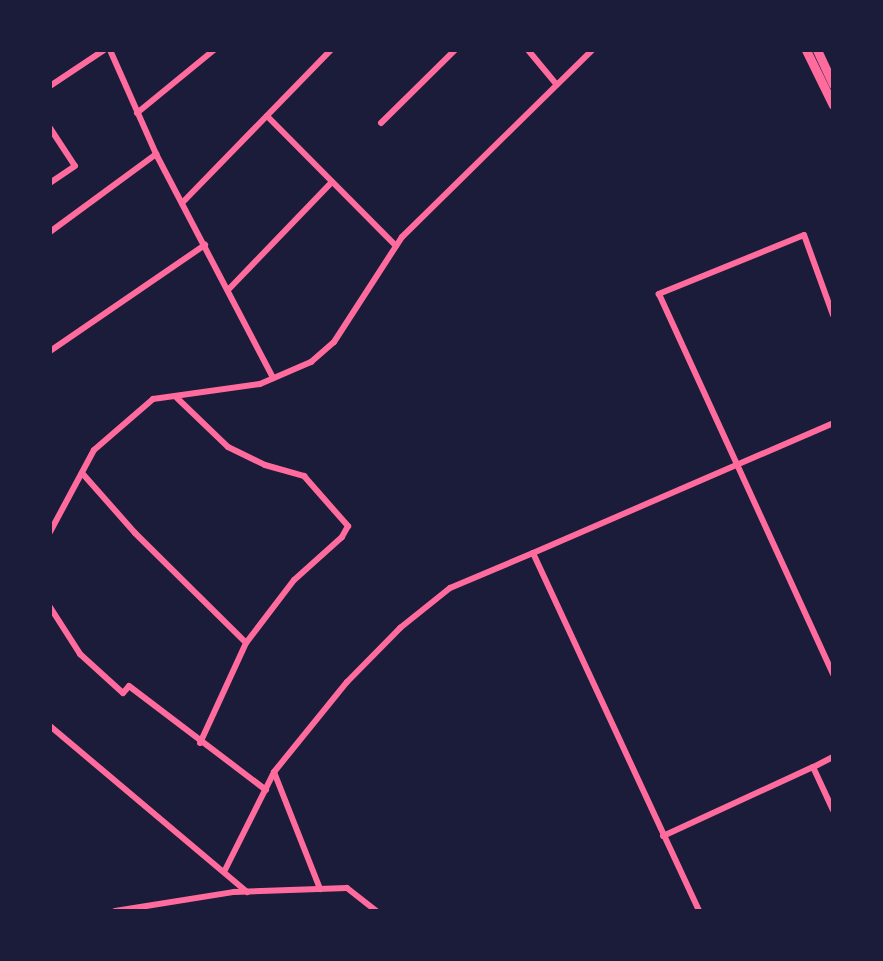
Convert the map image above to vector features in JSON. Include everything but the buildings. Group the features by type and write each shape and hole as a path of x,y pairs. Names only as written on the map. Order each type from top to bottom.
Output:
{"highway":[{"path":"806,50 833,104"},
{"path":"817,50 833,84"}],"street":[{"path":"50,86 107,50 156,154 273,378"},
{"path":"137,113 214,50"},
{"path":"182,203 331,50"},
{"path":"381,123 455,50"},
{"path":"528,50 557,85"},
{"path":"50,532 94,450 153,399 260,384 311,362 334,342 396,246 592,50"},
{"path":"267,116 396,246"},
{"path":"50,128 75,166 50,183"},
{"path":"50,232 156,154"},
{"path":"228,290 332,182"},
{"path":"833,315 804,235 659,294 833,674"},
{"path":"50,351 205,245"},
{"path":"176,397 228,447 265,465 304,476 348,526 342,537 294,580 246,643 200,743"},
{"path":"224,872 274,772 347,682 400,628 450,588 833,423"},
{"path":"82,473 135,533 246,643"},
{"path":"533,553 699,911"},
{"path":"50,607 80,654 123,693 129,686 200,743 266,790"},
{"path":"50,726 247,892"},
{"path":"663,836 833,757"},
{"path":"813,767 833,810"},
{"path":"274,772 320,889"},
{"path":"115,911 247,892 347,888 376,911"}]}
